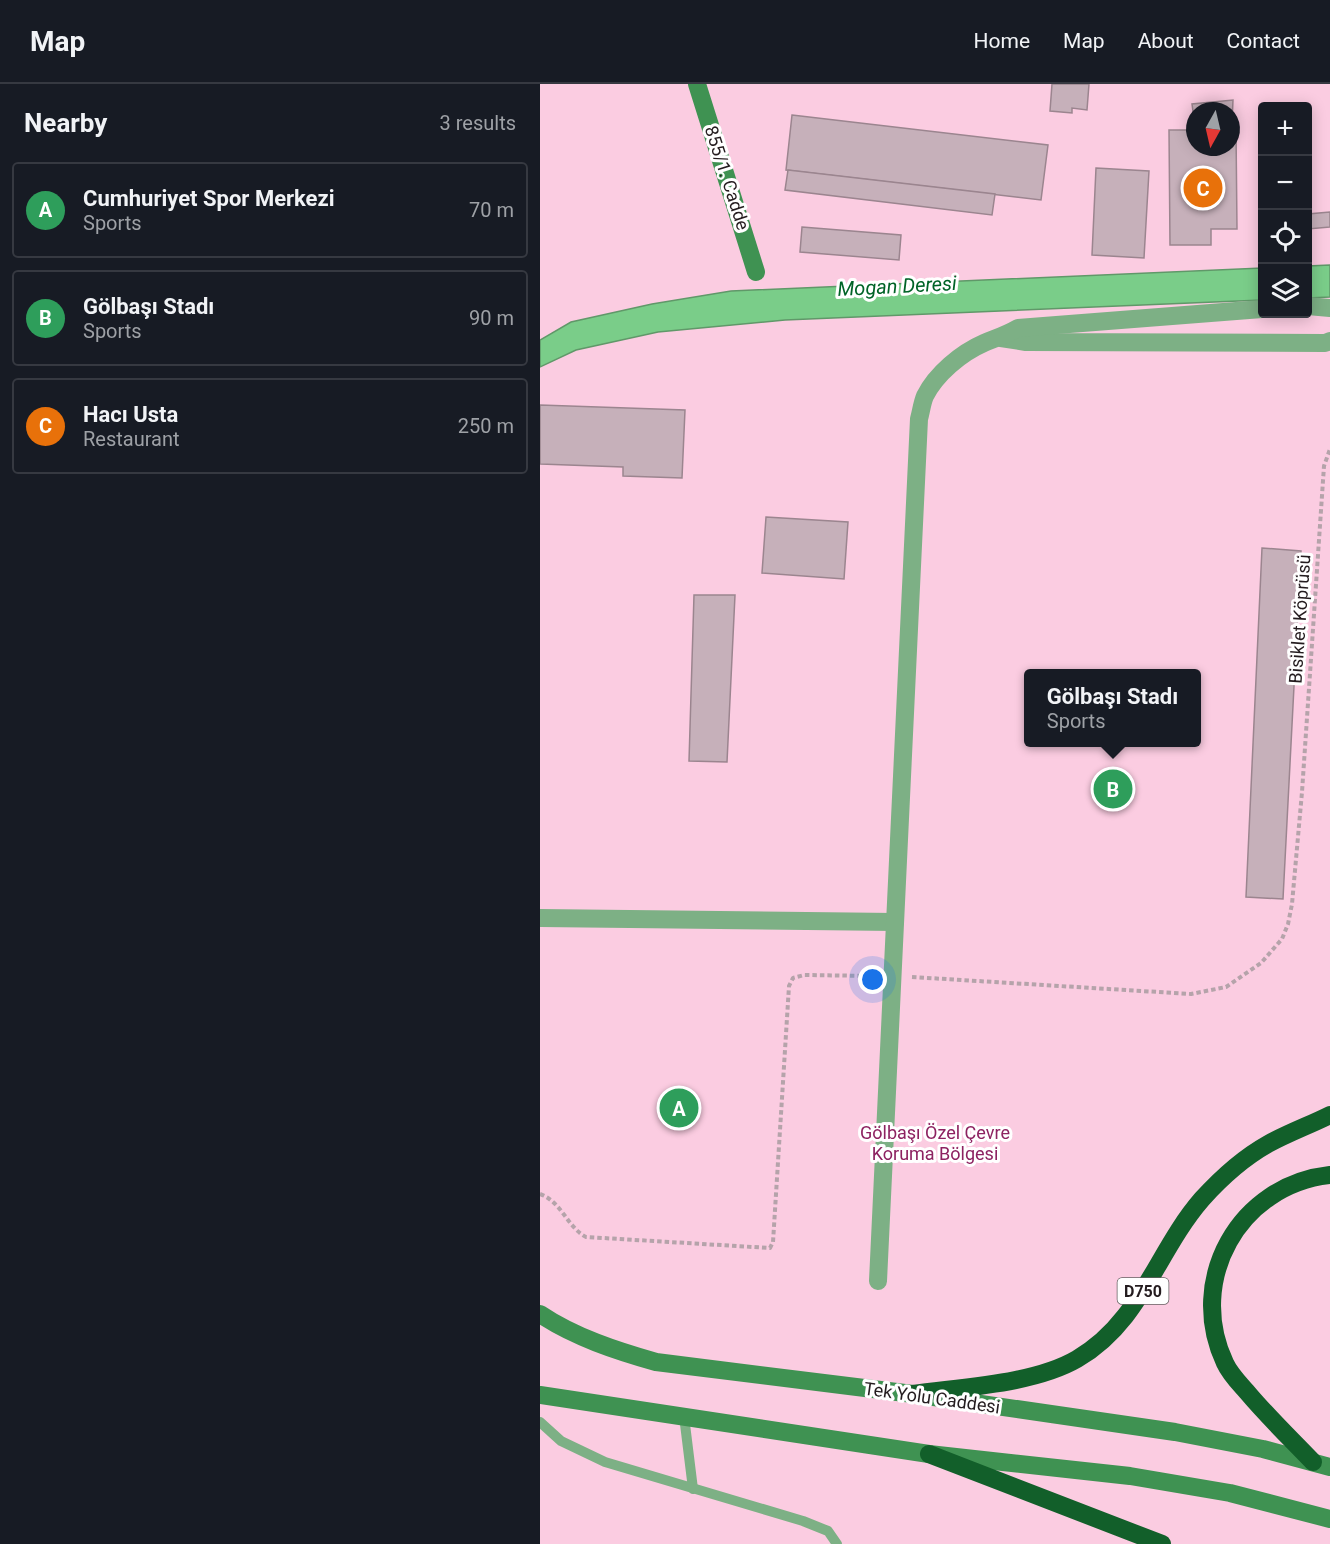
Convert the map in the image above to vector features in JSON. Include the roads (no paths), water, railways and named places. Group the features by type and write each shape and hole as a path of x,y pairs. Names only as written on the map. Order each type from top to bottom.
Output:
{"highway":[{"name":"D750","path":"914,1394 1014,1380 1049,1372 1077,1359 1105,1340 1126,1316 1146,1287 1180,1227 1218,1183 1236,1166 1269,1143 1330,1115"},
{"path":"1322,1465 1261,1408 1226,1366 1211,1321 1212,1297 1223,1254 1232,1234 1246,1215 1270,1196 1312,1177 1330,1175"},
{"path":"929,1454 1162,1544"}],"main road":[{"name":"855/1. Cadde","path":"697,84 756,272"},
{"name":"Tek Yolu Caddesi","path":"540,1314 597,1343 656,1362 914,1394 1175,1432 1263,1449 1322,1465"},
{"path":"540,1395 929,1454 1130,1476 1230,1493 1330,1519"}],"street":[{"path":"1312,306 1330,308"},
{"path":"878,1281 920,419 924,398 936,379 954,362 983,344 1018,328 1032,325 1258,309"},
{"path":"1000,338 1026,342 1325,343 1330,341"},
{"path":"540,918 895,922"}],"lane":[{"path":"684,1416 693,1489"},
{"path":"540,1422 561,1441 605,1462 811,1524 828,1531 837,1544"}],"water":[{"path":"1330,265 1330,297 1312,298 1312,266"},
{"name":"Mogan Deresi","path":"1258,268 1258,300 785,320 658,332 576,350 540,367 540,340 571,322 652,304 731,291"}],"place":[{"name":"Hacı Usta","path":"1203,188"},
{"name":"Gölbaşı Stadı","path":"1113,789"},
{"name":"Cumhuriyet Spor Merkezi","path":"679,1108"}],"park label":[{"name":"Gölbaşı Özel Çevre Koruma Bölgesi","path":"935,1143"}]}
